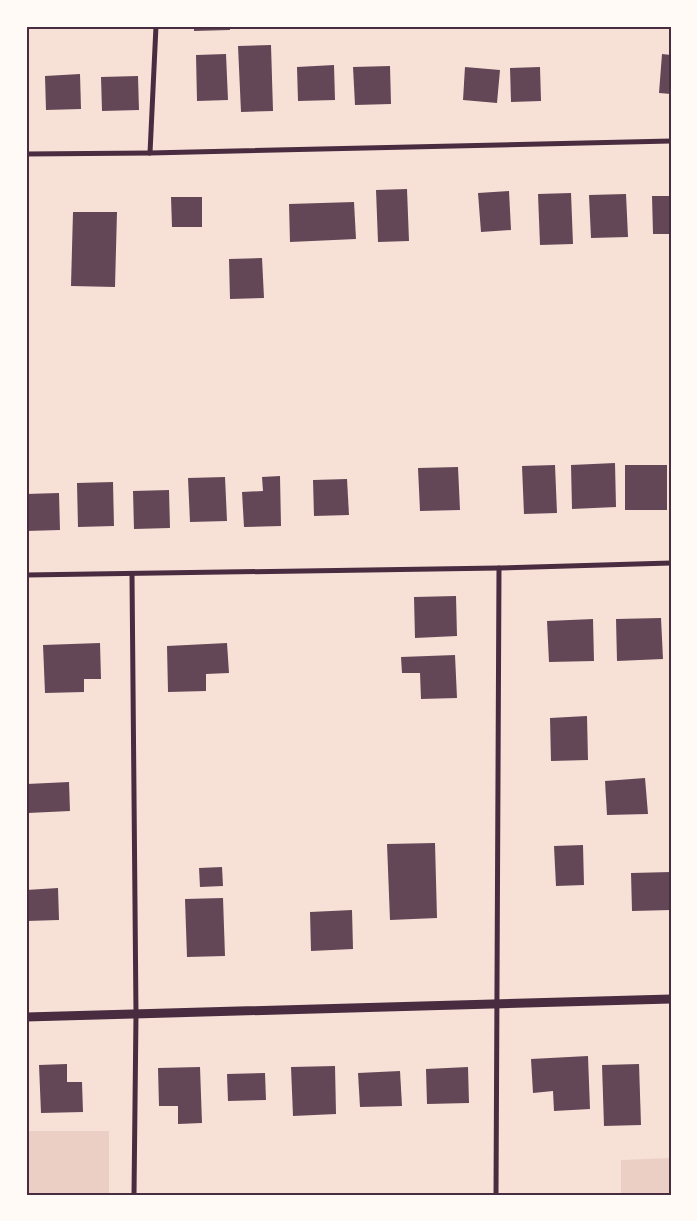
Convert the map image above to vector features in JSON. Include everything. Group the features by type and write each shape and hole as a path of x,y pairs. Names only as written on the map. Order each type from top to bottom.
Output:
{"street":[{"path":"150,153 156,26"},
{"path":"26,154 671,141"},
{"path":"26,575 132,575 671,563"},
{"path":"496,1195 499,568"},
{"path":"132,575 136,1014 134,1195"},
{"path":"26,1017 671,999"}],"shaded area":[{"path":"26,1131 109,1131 109,1195 27,1195"},
{"path":"671,1158 671,1195 621,1195 621,1160"},
{"path":"315,1193 315,1195 151,1195 151,1194"}],"building":[{"path":"194,26 230,26 230,30 194,31"},
{"path":"271,45 273,111 241,112 238,46"},
{"path":"226,54 228,100 197,101 196,55"},
{"path":"662,54 671,55 671,94 659,93"},
{"path":"334,65 335,100 298,101 297,67"},
{"path":"390,66 391,104 355,105 353,67"},
{"path":"465,67 500,70 497,103 463,100"},
{"path":"540,67 541,101 511,102 510,68"},
{"path":"80,74 81,109 46,110 45,76"},
{"path":"138,76 139,110 102,111 101,77"},
{"path":"407,189 409,241 378,242 376,190"},
{"path":"509,191 511,230 481,232 478,193"},
{"path":"571,193 573,244 540,245 538,194"},
{"path":"626,194 628,237 591,238 589,195"},
{"path":"652,196 671,196 671,234 653,234"},
{"path":"171,197 202,197 202,227 172,227"},
{"path":"354,202 356,239 290,242 289,204"},
{"path":"73,212 117,212 115,287 71,286"},
{"path":"262,258 264,298 230,299 229,259"},
{"path":"615,463 616,507 572,509 571,465"},
{"path":"555,465 557,513 524,514 522,466"},
{"path":"625,465 667,465 667,510 625,510"},
{"path":"458,467 460,510 420,511 418,468"},
{"path":"280,476 281,526 244,527 242,492 263,491 262,477"},
{"path":"225,477 227,521 190,522 188,478"},
{"path":"347,479 349,515 314,516 313,480"},
{"path":"113,482 114,526 78,527 77,483"},
{"path":"169,490 170,528 134,529 133,491"},
{"path":"59,493 60,530 26,531 26,494"},
{"path":"456,596 457,636 415,638 414,597"},
{"path":"661,618 663,659 617,661 616,619"},
{"path":"593,619 594,661 549,662 547,621"},
{"path":"100,643 101,679 84,679 84,692 45,693 43,645"},
{"path":"227,643 229,673 206,674 206,691 168,692 167,646"},
{"path":"455,655 457,698 421,699 420,673 402,673 401,657"},
{"path":"587,716 588,760 551,761 550,718"},
{"path":"645,778 648,814 607,815 605,781"},
{"path":"69,782 70,811 28,813 27,784"},
{"path":"435,843 437,918 390,920 387,844"},
{"path":"583,845 584,885 556,886 554,846"},
{"path":"222,867 223,886 200,887 199,868"},
{"path":"671,872 671,910 632,911 631,873"},
{"path":"58,888 59,920 26,921 26,890"},
{"path":"223,898 225,956 187,957 185,899"},
{"path":"352,910 353,949 311,951 310,912"},
{"path":"588,1056 590,1109 554,1111 553,1091 533,1093 531,1059"},
{"path":"67,1064 67,1082 82,1082 83,1112 41,1113 39,1065"},
{"path":"639,1064 641,1125 604,1126 602,1065"},
{"path":"335,1066 336,1114 293,1116 291,1067"},
{"path":"200,1067 202,1123 178,1124 178,1106 159,1106 158,1068"},
{"path":"468,1067 469,1103 427,1104 426,1069"},
{"path":"400,1071 402,1106 360,1107 358,1073"},
{"path":"265,1073 266,1100 228,1101 227,1074"}]}
